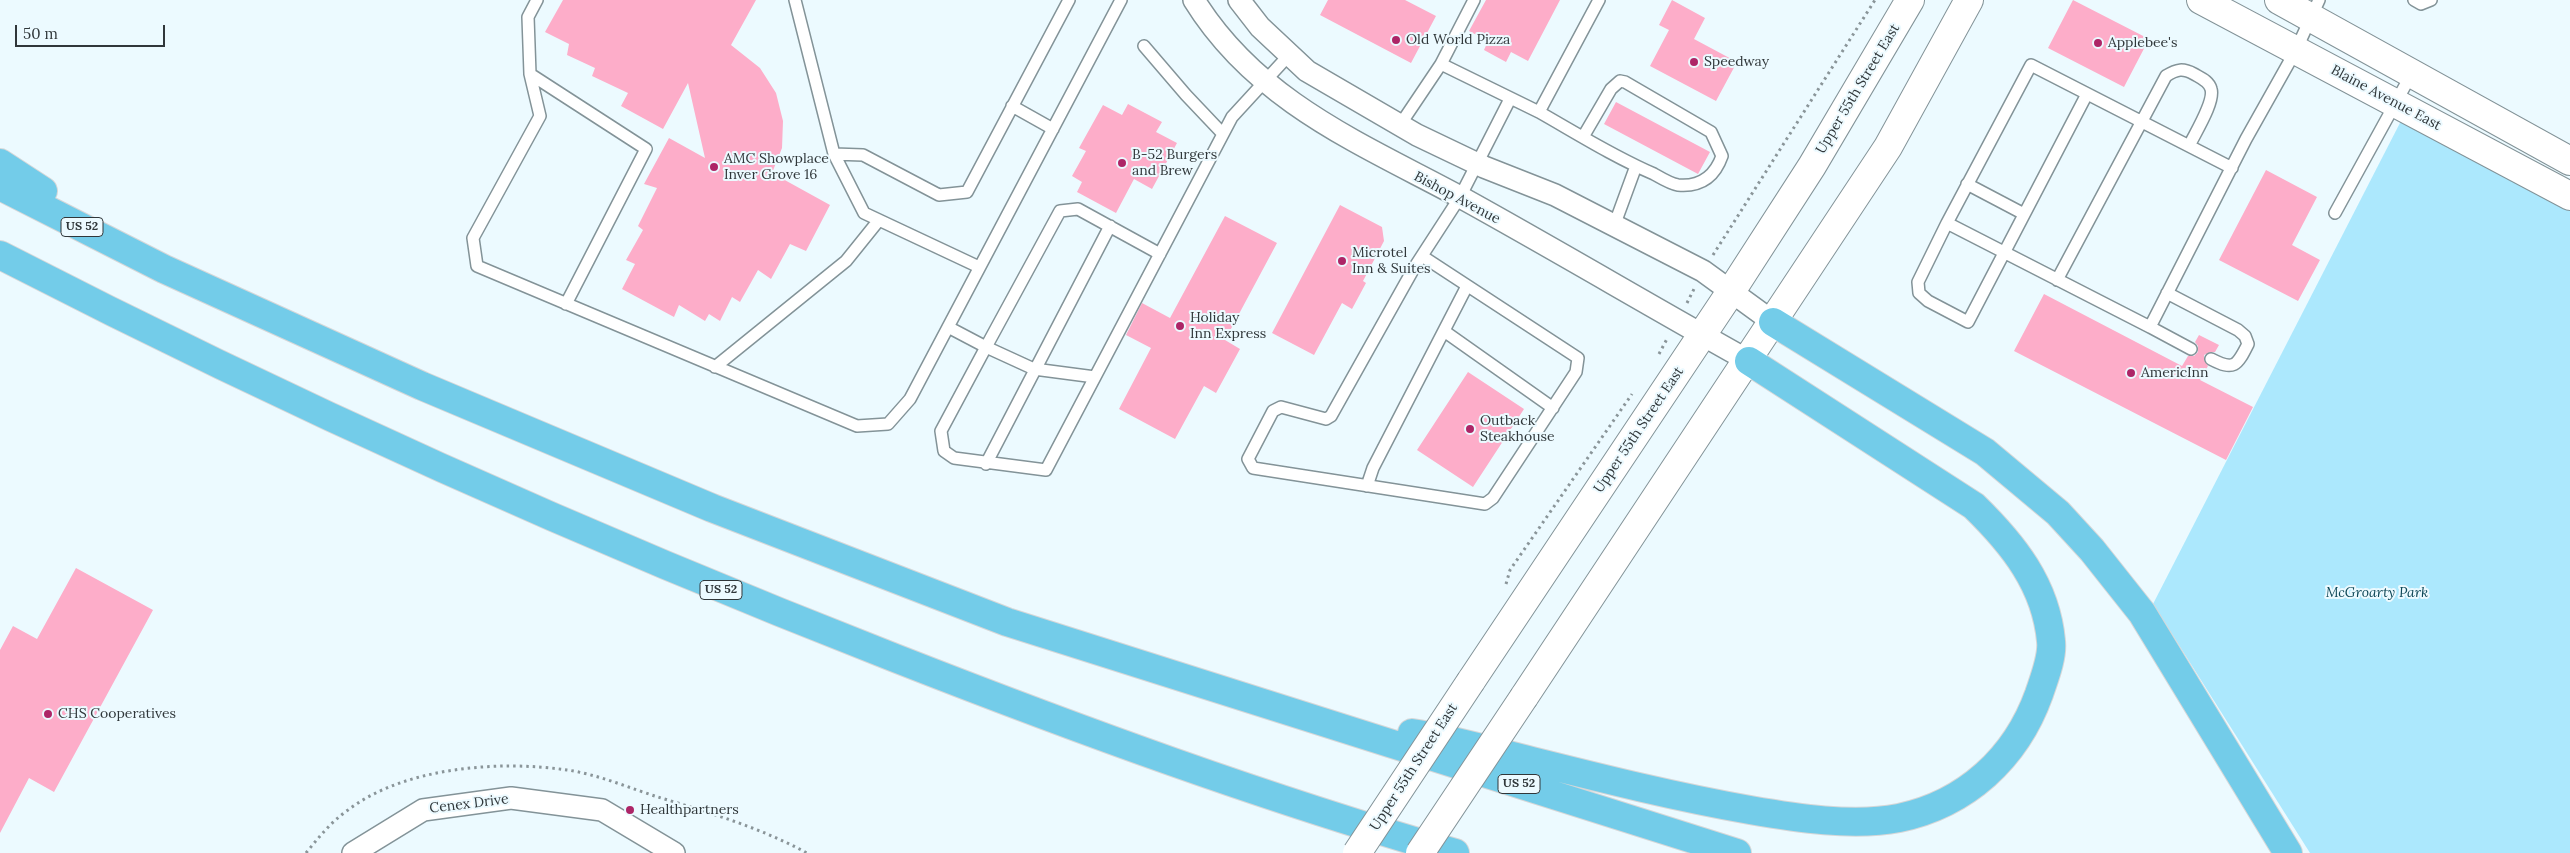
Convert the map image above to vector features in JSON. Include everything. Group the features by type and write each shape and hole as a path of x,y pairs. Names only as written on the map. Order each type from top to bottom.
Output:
{"highway":[{"path":"0,163 164,269"},
{"name":"US 52","path":"0,186 164,269 397,374 712,508 1007,622 1737,853"},
{"name":"US 52","path":"0,255 123,318 454,474 735,596 1014,704 1337,818 1455,853"},
{"path":"0,267 123,318"},
{"path":"1773,322 1985,452 2058,513 2092,550 2142,613 2288,853"},
{"path":"1300,714 1429,736 1671,796 1789,817 1847,821 1898,818 1929,810 1965,793 1996,768 2014,743 2032,713 2044,680 2052,643 2043,602 2028,567 2004,535 1974,506 1749,361"},
{"path":"1337,818 1390,853"}],"street":[{"name":"Bishop Avenue","path":"1194,0 1226,42 1266,82 1310,116 1350,140 1460,197 1749,361"},
{"path":"1239,0 1260,27 1307,71 1400,125 1477,163 1556,195 1703,271 1732,290 1773,322"},
{"name":"Upper 55th Street East","path":"1357,853 1703,335 1812,166 1910,0"},
{"path":"1420,853 1749,361 1888,147 1969,0"},
{"path":"1929,73 1988,0"},
{"name":"Blaine Avenue East","path":"2201,0 2570,196"},
{"path":"2279,0 2315,8 2412,73 2570,161"},
{"name":"Cenex Drive","path":"353,853 423,810 511,798 602,810 674,853"}],"lane":[{"path":"537,0 528,18 530,74 540,116 473,238 477,266 857,426 888,424 910,399 1121,0"},
{"path":"795,0 834,154 864,213 980,267"},
{"path":"834,154 863,155 939,194 967,192 1069,0"},
{"path":"1400,125 1441,64 1474,0"},
{"path":"1538,112 1599,0"},
{"path":"2414,0 2421,4 2431,0"},
{"path":"2150,327 2232,168 2296,50 2315,8"},
{"path":"1144,46 1223,134"},
{"path":"1160,254 1078,209 1060,211 941,431 944,451 954,458 986,464 1046,470 1160,254 1232,117 1289,55"},
{"path":"1441,64 1538,112 1583,137 1636,166 1678,185 1700,183 1717,170 1722,156 1711,132 1625,82 1620,81 1611,90 1583,137"},
{"path":"2087,94 1968,322 1928,301 1919,293 1918,282 1967,184 2031,65 2232,168"},
{"path":"2057,280 2166,76 2175,70 2185,69 2206,81 2211,88 2213,98 2189,146"},
{"path":"2335,213 2412,73"},
{"path":"530,74 646,149 566,304"},
{"path":"1422,256 1578,358 1576,372 1493,498 1485,504 1253,468 1248,459 1273,411 1281,407 1326,419 1331,416 1422,256 1460,197 1510,99"},
{"path":"1012,106 1053,129"},
{"path":"1614,226 1636,166"},
{"path":"1967,184 2024,214"},
{"path":"716,367 846,261 879,220"},
{"path":"1947,223 2191,349"},
{"path":"986,464 1110,226"},
{"path":"1367,486 1373,468 1467,286"},
{"path":"2167,293 2238,330 2245,336 2248,344 2240,361 2226,367 2211,360"},
{"path":"948,327 1034,369 1095,377"},
{"path":"1444,331 1553,408"}],"green space":[{"name":"McGroarty Park","path":"2402,119 2570,206 2570,853 2310,853 2153,604"}],"building":[{"name":"AMC Showplace Inver Grove 16","path":"563,0 756,0 731,45 760,68 776,93 783,121 782,148 772,173 830,205 806,251 790,244 771,279 758,270 740,302 732,297 720,321 709,314 705,321 679,305 674,317 622,289 635,264 626,260 643,230 638,226 657,188 644,184 669,138 705,158 688,83 663,129 621,106 628,93 592,76 595,68 567,55 569,44 545,32"},
{"name":"Old World Pizza","path":"1328,0 1405,0 1436,16 1411,63 1320,15"},
{"path":"1486,0 1560,0 1528,61 1511,52 1506,62 1484,50 1488,41 1469,31"},
{"path":"1672,0 1705,18 1694,39 1737,62 1716,101 1650,66 1669,30 1659,25"},
{"name":"Applebee's","path":"2073,0 2149,39 2124,87 2048,48"},
{"path":"1616,102 1710,152 1698,174 1604,124"},
{"name":"B-52 Burgers and Brew","path":"1128,104 1162,122 1156,132 1177,143 1152,189 1134,179 1116,213 1077,192 1082,182 1072,176 1086,151 1079,148 1103,105 1122,115"},
{"path":"2266,170 2317,197 2292,245 2320,260 2298,301 2219,260"},
{"name":"Microtel Inn & Suites","path":"1340,205 1382,227 1384,241 1363,281 1366,283 1352,309 1342,303 1314,355 1272,333"},
{"name":"Holiday Inn Express","path":"1225,216 1277,243 1225,340 1240,349 1216,393 1204,386 1175,439 1119,409 1151,348 1126,335 1142,303 1170,318"},
{"name":"AmericInn","path":"2044,294 2182,366 2188,356 2194,356 2198,352 2198,346 2195,342 2199,335 2219,345 2215,352 2204,355 2204,360 2208,366 2200,380 2253,407 2226,460 2014,351"},
{"name":"Outback Steakhouse","path":"1468,372 1524,409 1473,487 1417,450"},
{"name":"CHS Cooperatives","path":"76,568 153,610 54,792 29,778 0,833 0,650 13,626 37,639"}],"place":[{"name":"Old World Pizza","path":"1396,40"},
{"name":"Applebee's","path":"2098,43"},
{"name":"Speedway","path":"1694,62"},
{"name":"B-52 Burgers and Brew","path":"1122,163"},
{"name":"AMC Showplace Inver Grove 16","path":"714,167"},
{"name":"Microtel Inn & Suites","path":"1342,261"},
{"name":"Holiday Inn Express","path":"1180,326"},
{"name":"AmericInn","path":"2131,373"},
{"name":"Outback Steakhouse","path":"1470,429"},
{"name":"CHS Cooperatives","path":"48,714"},
{"name":"Healthpartners","path":"630,810"}]}
